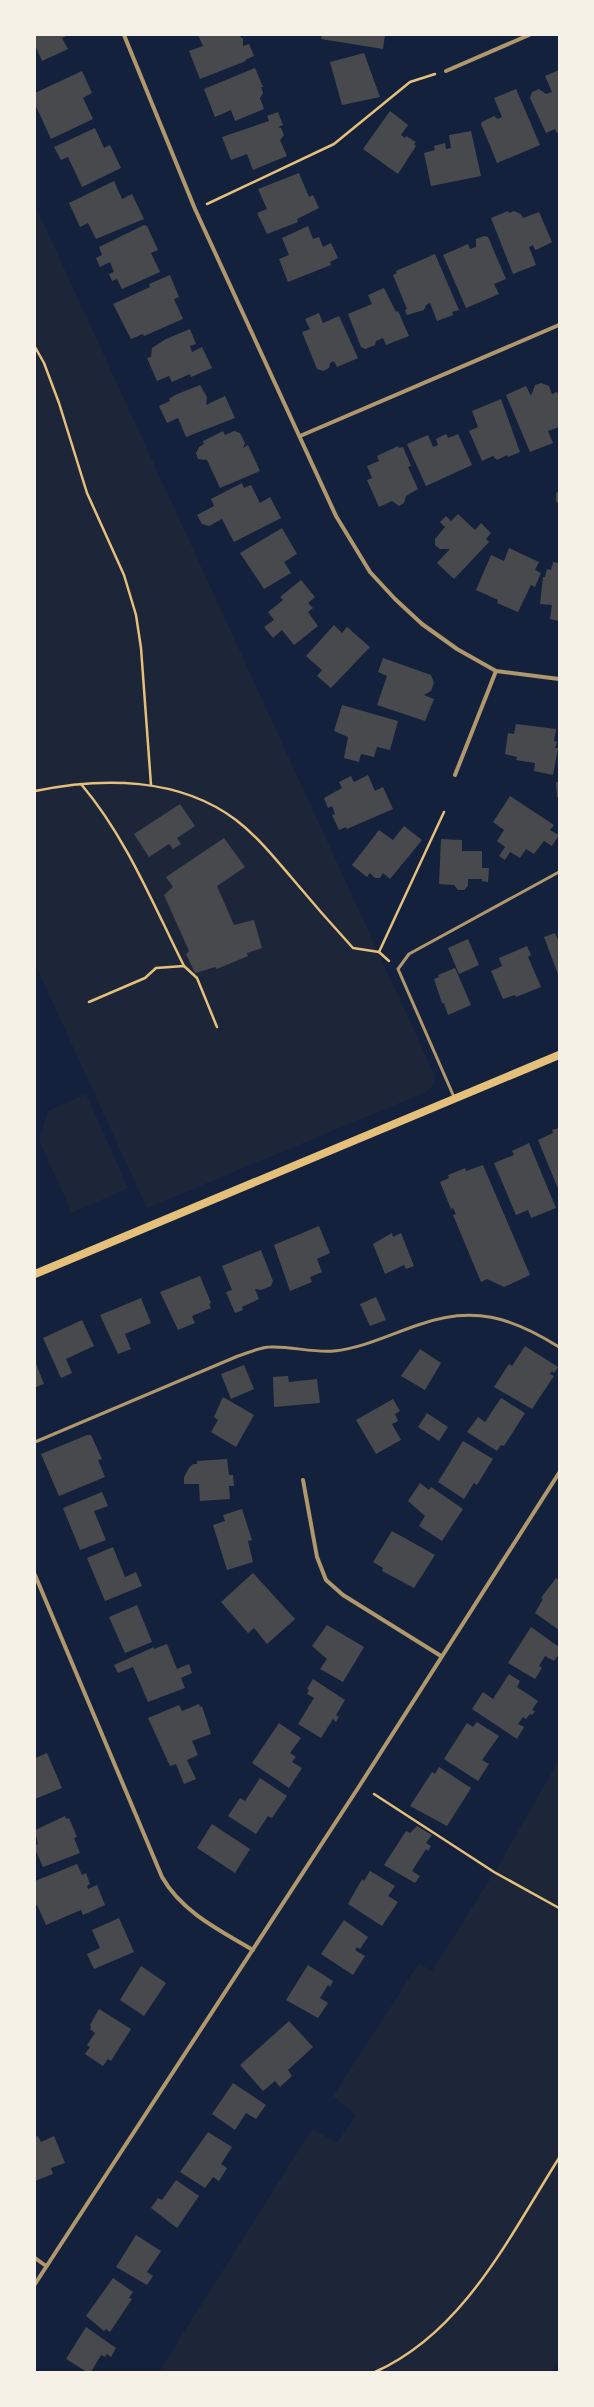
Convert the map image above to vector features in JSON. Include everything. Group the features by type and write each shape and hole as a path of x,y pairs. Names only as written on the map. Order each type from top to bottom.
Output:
{"main road":[{"path":"35,1274 559,1055"}],"street":[{"path":"124,35 195,209 336,516 370,572 395,599 422,624 457,649 496,671 559,679"},
{"path":"446,71 530,35"},
{"path":"300,436 559,325"},
{"path":"455,775 496,671"},
{"path":"35,2284 253,1950 559,1473"},
{"path":"303,1480 317,1557 326,1580 343,1595 441,1656"},
{"path":"35,1575 162,1877 172,1894 186,1908 253,1950"},
{"path":"35,2258 46,2266"}],"lane":[{"path":"455,1099 398,969 409,954 559,872"},
{"path":"35,1442 238,1356 268,1346 333,1351 383,1338 419,1324 457,1314 494,1317 531,1330 559,1347"}],"path":[{"path":"195,209 334,144 410,82 446,71"},
{"path":"35,348 44,364 59,403 87,493 124,575 136,615 151,785"},
{"path":"35,791 81,784 122,782 151,785 180,791 211,804 236,820 260,842 353,948 379,952 398,969"},
{"path":"81,784 101,808 136,870 184,966 197,978 217,1027"},
{"path":"379,952 444,812"},
{"path":"89,1002 145,978 156,968 184,966"},
{"path":"374,1794 494,1872 559,1908"},
{"path":"375,2372 427,2340 447,2322 471,2294 559,2158"}],"shaded area":[{"path":"35,205 435,1076 432,1087 426,1092 147,1208 35,964"},
{"path":"86,1094 128,1188 72,1213 39,1140 48,1111"},
{"path":"559,1760 559,2360 551,2372 159,2372 312,2129 337,2143 356,2115 333,2096 419,1963 432,1971 496,1870"}],"building":[{"path":"35,35 68,35 62,38 68,49 42,61 35,45"},
{"path":"198,35 238,35 243,39 243,46 249,44 254,56 245,60 246,61 200,79 189,51 203,46"},
{"path":"322,35 385,35 383,49 321,39"},
{"path":"364,53 380,97 342,105 330,62"},
{"path":"255,68 263,87 261,87 263,93 260,98 264,109 235,121 231,110 215,117 204,89"},
{"path":"559,70 559,132 557,133 555,129 546,133 530,98 532,92 539,89 546,94 552,92 545,76"},
{"path":"82,71 92,93 83,98 93,119 51,139 35,104 35,93"},
{"path":"516,89 540,145 497,163 481,124 494,116 498,119 502,117 494,98"},
{"path":"390,111 408,125 401,135 405,138 406,136 416,142 414,144 416,146 398,174 363,149"},
{"path":"278,112 283,125 278,127 281,128 284,135 280,140 287,156 253,170 247,154 231,160 222,137 269,121 267,116"},
{"path":"95,128 104,148 110,145 121,168 82,187 68,157 61,160 54,147"},
{"path":"471,131 481,176 431,186 424,153 435,150 434,146 445,143 446,149 451,148 449,135"},
{"path":"299,173 309,197 313,195 319,208 297,219 298,222 267,234 257,213 267,209 258,189"},
{"path":"114,181 122,199 132,194 144,219 96,239 88,223 80,227 69,203"},
{"path":"508,211 509,213 514,211 521,214 523,218 539,212 552,242 535,250 533,245 529,247 536,265 513,274 491,218"},
{"path":"144,225 147,226 158,250 151,253 160,272 122,289 117,279 112,281 109,274 114,272 110,262 100,267 96,258 102,255 99,247"},
{"path":"308,226 313,239 319,237 323,247 331,243 338,258 330,262 331,265 288,282 279,259 289,255 282,238"},
{"path":"484,236 488,237 506,279 494,284 499,294 466,308 443,255 468,244 470,249 476,247 476,239"},
{"path":"435,254 459,310 452,312 453,315 437,321 430,303 426,305 424,310 407,315 405,310 407,309 393,275 397,273 396,271"},
{"path":"170,275 179,297 174,299 183,319 144,336 143,334 131,339 113,304 150,287 149,284"},
{"path":"384,288 396,312 398,311 409,336 386,345 383,338 376,341 375,345 365,349 361,347 348,314 372,304 368,295"},
{"path":"319,313 323,323 339,316 358,358 337,367 334,361 330,363 329,368 323,371 317,369 302,332 310,329 305,319"},
{"path":"190,329 196,344 190,346 192,352 202,347 212,368 191,377 190,374 172,382 169,376 157,381 147,358 151,357 152,348 166,339"},
{"path":"541,383 549,386 552,394 557,392 559,396 559,427 548,431 553,443 530,452 506,395 526,386 531,396 535,385"},
{"path":"200,385 207,397 206,405 225,396 235,418 186,437 178,418 167,423 159,406 170,401 169,399 175,395"},
{"path":"501,399 520,452 508,457 507,455 497,460 493,456 482,461 469,431 478,427 472,411"},
{"path":"223,431 225,435 234,431 240,433 245,443 243,448 248,445 260,471 220,488 207,460 198,459 196,453 199,447 204,444 203,441"},
{"path":"446,434 448,438 458,434 472,465 426,486 407,444 428,435 433,447 438,445 436,439"},
{"path":"398,446 399,448 403,447 411,466 408,467 418,489 406,496 404,503 399,506 392,501 379,507 367,480 372,478 367,466 379,461 377,456"},
{"path":"242,483 244,488 251,485 260,503 270,497 281,518 234,542 222,519 209,526 202,524 197,515 214,506 211,499"},
{"path":"559,491 559,504 556,501 556,493"},
{"path":"458,514 475,530 481,523 491,533 486,539 489,542 454,579 437,563 450,549 440,549 435,545 435,539 445,527 440,522 446,516 451,521"},
{"path":"282,528 297,554 284,562 291,573 264,589 240,553"},
{"path":"509,548 539,562 535,570 541,573 535,587 531,585 518,612 497,603 498,600 476,590 491,555 504,561"},
{"path":"553,562 559,563 559,621 550,619 552,605 540,604 543,577 545,577 547,569 551,570"},
{"path":"301,580 315,597 308,603 313,608 308,612 318,626 294,645 282,630 273,638 264,627 274,620 268,612 283,600 280,597"},
{"path":"334,625 342,633 347,627 370,647 331,688 317,676 322,670 306,656"},
{"path":"383,658 431,675 434,683 431,691 424,695 434,699 425,721 377,705 387,676 378,672"},
{"path":"342,705 398,721 390,750 377,747 374,757 361,754 359,762 344,758 348,737 334,731"},
{"path":"516,724 556,729 554,741 557,742 555,748 558,748 553,775 534,771 535,763 516,760 517,757 505,754 508,733 514,734"},
{"path":"368,775 375,791 383,787 393,809 347,829 346,827 339,830 332,815 335,814 332,806 328,808 324,798 342,788 339,782 351,776 354,782"},
{"path":"556,782 559,782 559,797 557,797"},
{"path":"510,796 554,825 550,830 559,835 552,846 544,841 534,854 526,849 520,858 510,852 505,860 499,856 505,847 497,841 504,830 493,822"},
{"path":"180,804 195,826 177,838 181,844 173,849 169,844 149,857 134,834"},
{"path":"404,826 422,840 390,879 383,873 380,878 375,878 370,873 367,877 352,865 379,830 393,840"},
{"path":"224,838 245,867 217,886 234,925 254,920 262,948 247,953 248,956 217,969 215,967 195,973 186,954 189,951 164,895 173,887 166,877"},
{"path":"441,839 462,840 462,851 482,851 482,868 489,868 488,882 482,881 482,879 468,879 468,886 464,890 458,890 454,885 439,884"},
{"path":"555,933 559,942 559,977 544,937"},
{"path":"468,939 479,965 459,974 448,948"},
{"path":"527,946 531,955 528,957 541,987 516,997 515,995 503,999 491,971 502,966 499,958"},
{"path":"455,968 471,1005 448,1015 444,1003 442,1003 434,979 439,977 438,975"},
{"path":"559,1128 559,1191 538,1140 553,1133 552,1130"},
{"path":"529,1143 556,1208 531,1218 528,1210 516,1215 494,1163 514,1155 512,1151"},
{"path":"483,1165 530,1275 504,1287 487,1279 481,1282 453,1215 456,1214 453,1208 451,1209 440,1182 449,1178 448,1175 465,1168 466,1171"},
{"path":"319,1226 330,1253 317,1259 322,1272 310,1277 312,1282 290,1291 274,1245"},
{"path":"392,1233 393,1237 401,1233 414,1266 406,1269 404,1265 385,1274 373,1244"},
{"path":"261,1250 273,1281 271,1286 261,1290 255,1289 259,1299 242,1307 243,1310 235,1313 226,1292 232,1290 222,1266"},
{"path":"200,1276 211,1303 209,1304 211,1308 192,1316 195,1323 178,1330 160,1292"},
{"path":"376,1297 386,1320 370,1326 360,1304"},
{"path":"141,1298 151,1323 125,1334 131,1349 118,1354 100,1315"},
{"path":"82,1320 94,1346 66,1359 72,1373 61,1378 43,1338"},
{"path":"525,1346 558,1367 554,1373 552,1371 550,1374 554,1376 532,1409 494,1387 509,1364 512,1366"},
{"path":"420,1349 441,1363 425,1390 401,1376"},
{"path":"35,1361 44,1384 36,1387 35,1384"},
{"path":"244,1365 254,1389 231,1399 221,1374"},
{"path":"288,1376 289,1382 317,1379 320,1403 274,1407 273,1377"},
{"path":"223,1397 254,1415 236,1447 211,1432 218,1420 214,1417"},
{"path":"501,1398 525,1413 504,1446 501,1445 497,1451 467,1432 478,1417 485,1422"},
{"path":"393,1399 400,1411 395,1414 398,1421 392,1424 401,1440 376,1454 356,1420"},
{"path":"427,1413 448,1427 439,1441 418,1427"},
{"path":"87,1435 91,1435 102,1459 98,1460 105,1477 59,1496 41,1454"},
{"path":"463,1441 493,1459 477,1485 474,1483 464,1499 438,1482"},
{"path":"227,1459 229,1475 233,1475 234,1486 229,1486 230,1499 200,1501 199,1484 184,1484 184,1477 189,1468 193,1464 197,1464 197,1461"},
{"path":"420,1483 429,1490 431,1487 463,1509 442,1541 419,1526 425,1516 408,1501"},
{"path":"102,1492 108,1506 94,1511 106,1540 80,1550 63,1508"},
{"path":"242,1509 252,1540 248,1541 253,1562 227,1570 213,1525 225,1521 223,1515"},
{"path":"392,1531 435,1555 414,1588 382,1571 383,1568 373,1562"},
{"path":"113,1547 125,1577 136,1572 142,1586 105,1601 87,1558"},
{"path":"253,1573 295,1619 267,1644 254,1628 248,1633 221,1602"},
{"path":"556,1578 559,1580 559,1630 535,1613 543,1599 541,1598"},
{"path":"137,1605 152,1642 125,1653 109,1617"},
{"path":"327,1625 364,1647 343,1682 320,1669 327,1659 312,1646"},
{"path":"531,1627 559,1647 559,1654 554,1661 545,1656 539,1666 542,1668 535,1679 508,1663"},
{"path":"167,1644 177,1669 189,1664 192,1673 181,1678 185,1688 148,1702 133,1667 118,1673 114,1665 154,1647 154,1649"},
{"path":"509,1674 520,1681 517,1687 538,1701 532,1710 535,1711 532,1715 530,1714 526,1719 523,1717 518,1724 524,1727 517,1739 472,1709 483,1692 493,1699"},
{"path":"313,1679 345,1700 336,1715 339,1717 336,1722 333,1719 321,1738 298,1724 314,1698 307,1694 309,1690 307,1689"},
{"path":"199,1704 200,1707 202,1706 211,1734 192,1741 198,1755 187,1760 196,1779 184,1784 176,1764 170,1766 148,1718 179,1705 182,1711"},
{"path":"477,1722 499,1736 482,1760 489,1764 478,1781 444,1759 467,1723 473,1727"},
{"path":"279,1723 301,1738 290,1753 296,1757 292,1762 302,1768 289,1788 252,1763"},
{"path":"47,1753 62,1788 35,1799 35,1758"},
{"path":"439,1767 471,1788 447,1826 410,1806 432,1772 435,1774"},
{"path":"260,1778 287,1796 272,1818 268,1816 256,1834 228,1816 240,1798 245,1801"},
{"path":"65,1816 66,1819 69,1818 77,1837 74,1838 80,1853 43,1867 35,1849 35,1846 38,1844 35,1830"},
{"path":"212,1824 250,1849 235,1873 197,1848"},
{"path":"417,1826 432,1835 426,1843 431,1846 428,1851 426,1849 412,1871 420,1876 415,1883 384,1865 406,1831 410,1833"},
{"path":"77,1864 82,1875 86,1873 90,1884 87,1886 88,1889 97,1885 105,1905 83,1915 81,1910 46,1925 37,1905 35,1906 35,1881"},
{"path":"370,1871 395,1886 388,1896 398,1902 382,1926 348,1904 362,1879 364,1881"},
{"path":"119,1918 134,1952 94,1969 87,1954 100,1948 92,1930"},
{"path":"344,1920 368,1937 360,1949 357,1947 355,1950 365,1956 353,1975 321,1954"},
{"path":"308,1965 333,1981 330,1987 328,1985 320,1998 328,2003 318,2018 286,2000"},
{"path":"141,1966 166,1983 144,2016 120,2000"},
{"path":"99,2009 131,2029 111,2061 108,2059 103,2066 85,2054 90,2047 87,2045 95,2033 90,2029 90,2025"},
{"path":"289,2021 313,2047 288,2070 292,2076 280,2087 275,2081 263,2091 240,2065"},
{"path":"233,2083 266,2105 256,2119 246,2113 235,2130 212,2114"},
{"path":"208,2132 232,2147 221,2164 227,2168 219,2181 213,2177 205,2188 180,2172"},
{"path":"38,2136 41,2142 54,2136 65,2163 51,2168 53,2174 35,2181 35,2137"},
{"path":"176,2180 199,2196 177,2228 151,2208 158,2198 162,2200"},
{"path":"136,2235 161,2251 147,2272 153,2276 147,2285 116,2267"},
{"path":"113,2278 133,2292 129,2298 132,2299 110,2332 106,2329 104,2331 86,2316"},
{"path":"86,2327 116,2348 111,2357 107,2354 105,2357 101,2355 91,2372 87,2372 66,2359"}]}
